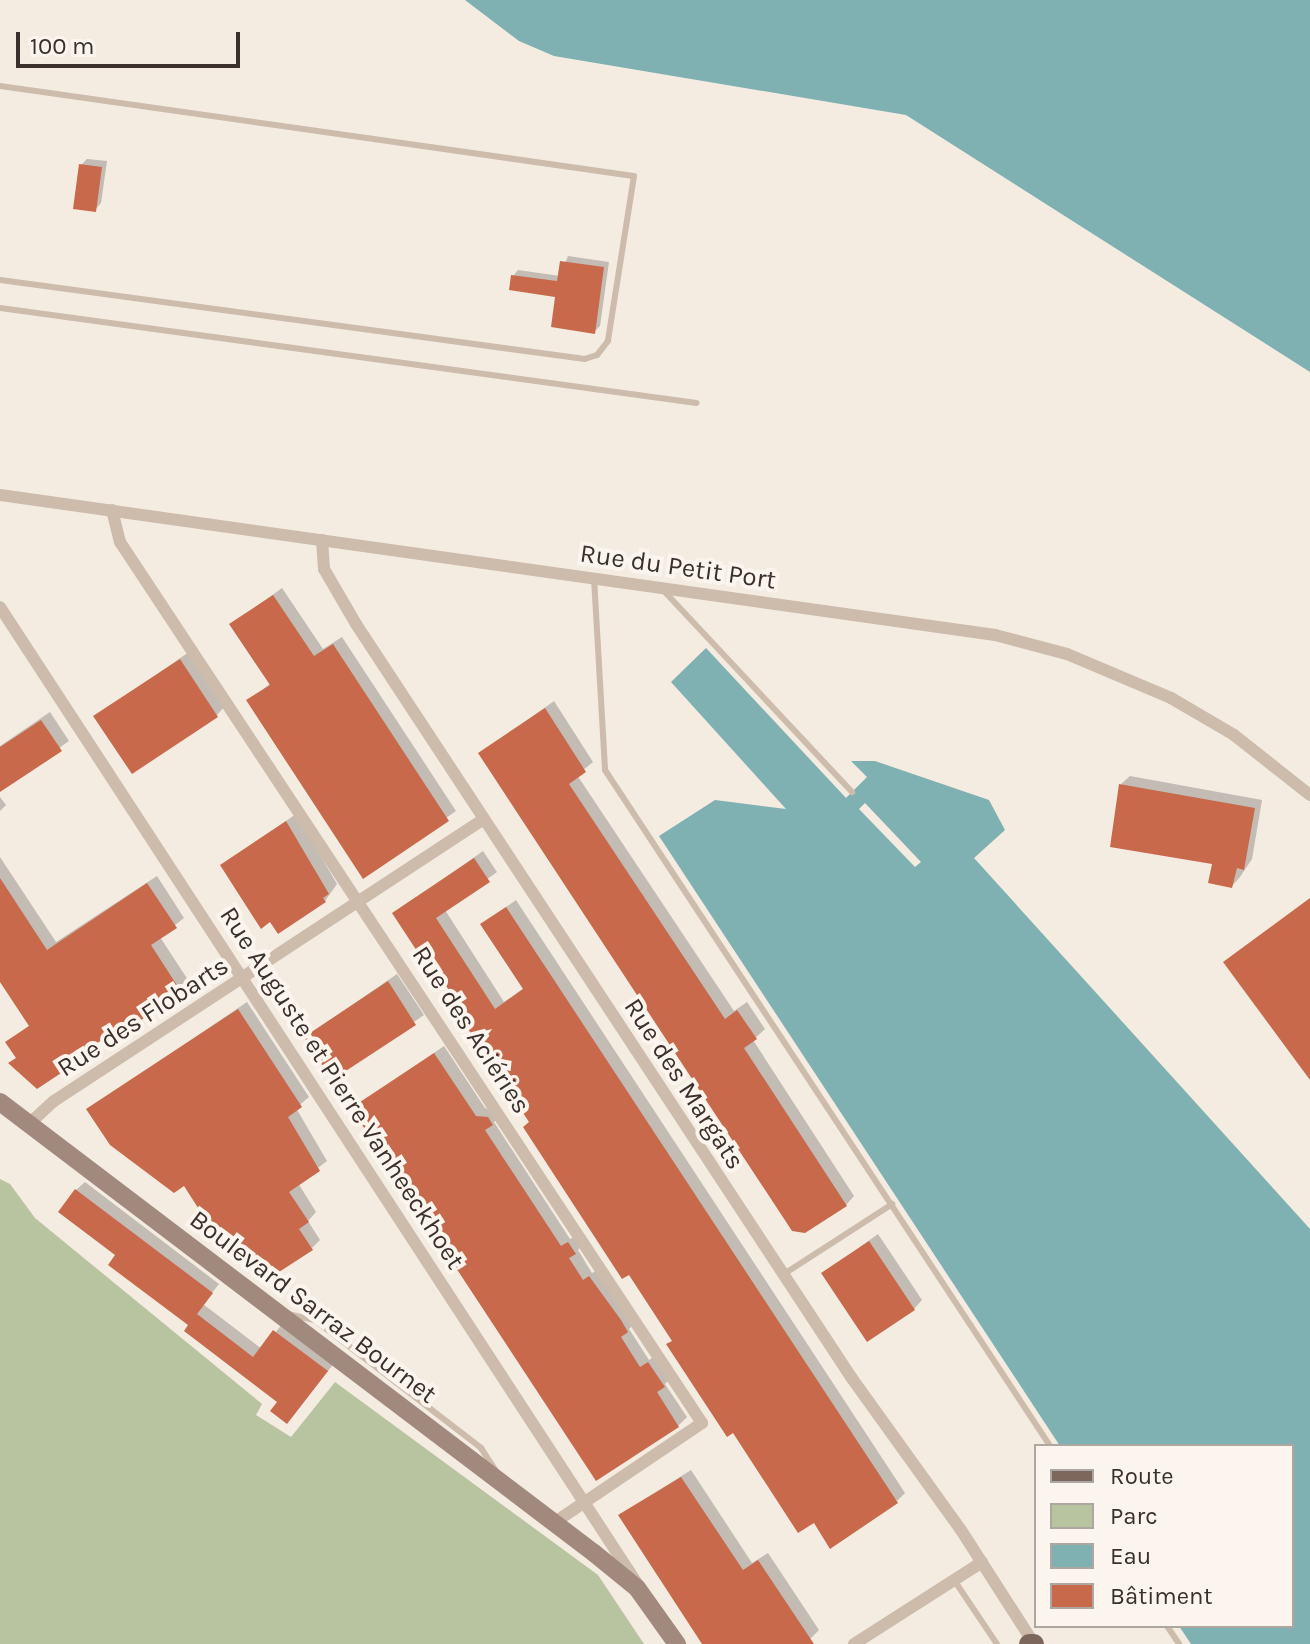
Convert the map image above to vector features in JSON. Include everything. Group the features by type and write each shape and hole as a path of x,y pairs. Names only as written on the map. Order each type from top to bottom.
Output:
{"street":[{"name":"Rue du Petit Port","path":"0,495 967,630 1067,654 1149,687 1207,718 1310,795"},
{"name":"Rue des Aciéries","path":"112,510 120,542 702,1423 554,1523"},
{"name":"Rue des Margats","path":"322,540 323,563 333,587 783,1275 982,1562 1032,1643"},
{"name":"Rue Auguste et Pierre Vanheeckhoet","path":"0,607 586,1501 643,1595"},
{"name":"Rue des Flobarts","path":"29,1124 54,1101 484,819"},
{"name":"Boulevard Sarraz Bournet","path":"0,1102 594,1553 643,1595 677,1644"},
{"name":"Boulevard Sarraz Bournet","path":"594,1553 662,1644"},
{"path":"854,1644 982,1562"}],"lane":[{"path":"0,86 634,176 608,341 597,355 585,359 0,280"},
{"path":"0,308 697,403"},
{"path":"594,578 605,770 1049,1444"},
{"path":"661,587 852,792"},
{"path":"783,1275 892,1204"},
{"path":"954,1580 997,1644"}],"green space":[{"path":"0,1179 10,1184 35,1218 262,1404 256,1415 291,1437 335,1382 598,1575 644,1644 0,1644"}],"water":[{"path":"465,0 1310,0 1310,372 906,115 554,56 519,41"},
{"path":"706,648 846,798 867,777 851,761 875,761 989,800 1005,830 974,858 1310,1229 1310,1644 1191,1644 1180,1628 1294,1628 1294,1444 1059,1444 659,836 715,800 786,809 671,682"}],"pier":[{"path":"865,803 921,862 915,867 859,809"}],"building":[{"path":"79,164 102,167 96,212 73,209"},
{"path":"560,261 604,267 595,334 551,327 555,297 509,290 511,275 557,281"},
{"path":"273,595 314,656 333,644 449,821 363,879 246,700 270,685 229,624"},
{"path":"180,659 218,717 132,774 93,716"},
{"path":"545,708 586,772 569,784 725,1019 737,1010 757,1039 744,1048 847,1206 805,1233 792,1231 478,753"},
{"path":"41,720 62,751 0,792 0,747"},
{"path":"1119,784 1255,808 1244,870 1237,868 1232,888 1208,883 1212,864 1110,847"},
{"path":"286,821 329,894 323,898 326,902 278,934 270,922 261,929 220,865"},
{"path":"474,858 490,882 436,918 495,1009 523,989 480,924 506,907 898,1503 830,1549 814,1523 798,1533 733,1433 727,1437 666,1344 672,1341 629,1275 622,1279 523,1127 529,1122 392,913"},
{"path":"0,878 47,950 147,883 177,928 151,945 182,993 37,1089 8,1063 16,1058 5,1042 29,1026 0,982"},
{"path":"1310,898 1310,1080 1223,962"},
{"path":"388,981 416,1025 332,1080 304,1037"},
{"path":"238,1009 302,1107 288,1117 320,1171 289,1192 309,1222 299,1229 313,1250 279,1272 202,1214 184,1186 174,1193 110,1145 86,1109"},
{"path":"434,1053 476,1116 488,1117 493,1125 485,1130 561,1246 568,1242 576,1254 569,1258 583,1280 589,1276 621,1320 628,1332 621,1337 640,1367 648,1362 665,1387 657,1392 679,1427 596,1481 351,1108"},
{"path":"75,1189 213,1293 197,1314 253,1357 273,1330 328,1371 287,1424 270,1411 277,1402 184,1331 188,1325 108,1265 115,1255 58,1212"},
{"path":"869,1241 915,1310 867,1342 821,1273"},
{"path":"681,1477 743,1570 758,1560 814,1644 702,1644 618,1515"}]}
